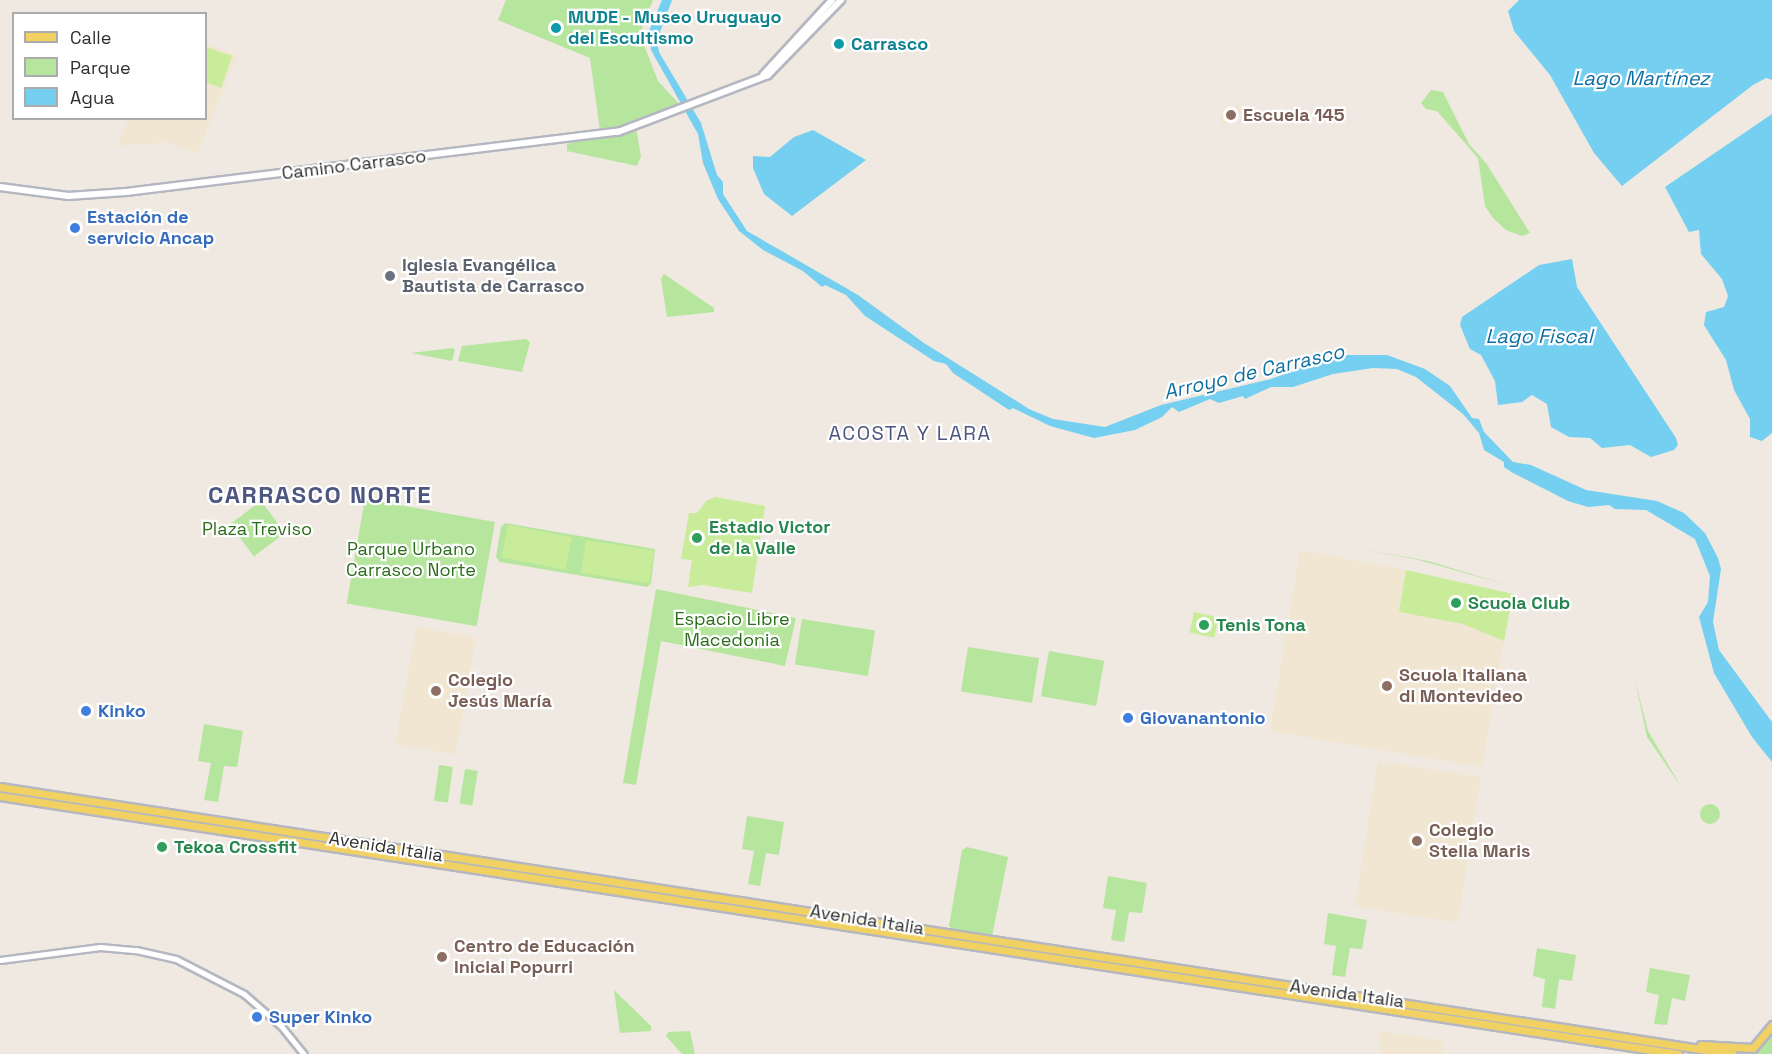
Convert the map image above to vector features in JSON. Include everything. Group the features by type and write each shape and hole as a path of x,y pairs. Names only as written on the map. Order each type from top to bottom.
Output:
{"main road":[{"path":"762,76 832,0"},
{"path":"762,76 786,60 841,0"},
{"name":"Camino Carrasco","path":"0,187 68,196 126,192 600,135 674,112 762,76"},
{"name":"Avenida Italia","path":"2,792 36,792 1733,1054"},
{"name":"Avenida Italia","path":"2,792 573,884 1678,1054"},
{"path":"573,884 606,880"},
{"path":"605,889 639,885"},
{"path":"1696,1047 1703,1044 1753,1048 1772,1025"}],"street":[{"path":"0,960 87,948 136,950 192,965 244,994 281,1026 304,1054"}],"shaded area":[{"path":"207,44 237,55 197,154 167,142 117,146 128,120 207,120"},
{"name":"Escuela 145","path":"1238,105 1243,113 1223,125 1218,117"},
{"name":"Scuola Italiana di Montevideo","path":"1300,550 1406,570 1400,612 1463,624 1504,641 1482,767 1270,731"},
{"name":"Colegio Jesús María","path":"416,627 476,638 455,755 395,744"},
{"name":"Colegio Stella Maris","path":"1378,761 1481,777 1458,922 1355,906"},
{"path":"1379,1031 1443,1041 1444,1054 1382,1054"}],"green space":[{"path":"506,0 653,0 642,26 644,45 658,81 679,104 637,122 600,131 590,58 498,20"},
{"path":"207,47 232,56 221,88 207,82"},
{"path":"1431,90 1443,92 1469,144 1486,163 1530,233 1522,236 1506,230 1493,218 1485,206 1478,158 1437,111 1426,109 1421,103"},
{"path":"636,128 641,156 637,166 567,151 567,144"},
{"path":"664,274 714,308 714,312 667,317 661,279"},
{"path":"526,339 530,342 522,372 458,361 462,346"},
{"path":"452,348 455,350 452,361 411,353"},
{"path":"716,497 765,506 752,593 703,585 688,587 692,560 681,559 689,513 697,513 706,501"},
{"name":"Parque Urbano Carrasco Norte","path":"365,499 495,522 477,626 347,603"},
{"name":"Plaza Treviso","path":"261,501 285,533 254,556 230,524"},
{"path":"505,523 655,549 651,583 647,587 500,562 496,557 501,527"},
{"path":"508,525 572,537 566,570 502,557"},
{"path":"586,540 654,551 649,583 581,573"},
{"path":"1352,547 1428,561 1514,587 1419,560"},
{"name":"Scuola Club","path":"1406,570 1513,594 1504,641 1463,624 1399,612"},
{"name":"Espacio Libre Macedonia","path":"656,589 796,618 785,666 661,641 636,785 623,783"},
{"name":"Tenis Tona","path":"1194,612 1218,617 1214,638 1190,633"},
{"path":"802,619 875,631 868,676 795,664"},
{"path":"968,647 1039,658 1032,703 961,691"},
{"path":"1049,651 1104,661 1096,706 1041,696"},
{"path":"1635,680 1648,731 1682,788 1647,737"},
{"path":"204,724 243,731 237,767 224,766 218,802 204,800 211,763 198,761"},
{"path":"439,765 453,767 448,803 434,801"},
{"path":"465,769 478,771 472,806 460,804"},
{"path":"39,796 458,860 459,862 39,799"},
{"path":"1710,804 1717,807 1720,814 1717,821 1710,824 1703,821 1700,814 1703,807"},
{"path":"747,816 784,822 779,855 766,853 760,886 748,884 754,851 742,849"},
{"path":"967,847 1008,857 992,936 953,930 949,926 962,850"},
{"path":"1108,876 1147,883 1142,913 1129,912 1124,942 1111,940 1116,910 1103,908"},
{"path":"640,889 935,934 642,892"},
{"path":"1328,913 1367,920 1362,949 1350,948 1345,977 1332,975 1336,946 1324,944"},
{"path":"963,938 1362,999 1362,1000 965,941"},
{"path":"1537,948 1576,955 1572,981 1559,979 1555,1009 1542,1007 1545,979 1533,976"},
{"path":"1650,968 1690,975 1685,1001 1672,998 1667,1025 1654,1024 1659,995 1646,992"},
{"path":"614,990 651,1026 651,1031 620,1033"},
{"path":"1379,1002 1713,1054 1691,1054 1379,1005"},
{"path":"1772,1027 1772,1054 1746,1054 1723,1048 1744,1051"},
{"path":"690,1031 695,1054 682,1054 666,1036 668,1032"}],"water":[{"path":"662,0 672,0 657,40 659,52 701,123 717,175 723,182 723,194 747,231 858,295 924,343 1029,409 1053,419 1105,427 1161,405 1271,379 1312,364 1347,355 1387,355 1425,369 1450,386 1472,418 1479,419 1484,432 1513,462 1531,465 1586,490 1657,501 1684,513 1705,533 1718,558 1721,569 1713,622 1719,650 1772,722 1772,762 1752,737 1714,673 1699,617 1708,602 1710,576 1695,539 1646,510 1615,509 1609,505 1588,507 1568,501 1513,473 1504,467 1504,462 1484,450 1479,433 1463,414 1416,377 1397,369 1373,368 1333,374 1293,387 1271,387 1245,399 1243,396 1219,403 1210,399 1179,412 1172,407 1162,417 1135,430 1094,438 1050,426 1013,408 1009,410 953,373 946,364 934,361 865,316 846,295 825,285 822,287 803,271 763,250 739,231 718,199 703,163 698,134 651,50 649,31"},
{"name":"Lago Martínez","path":"1519,0 1772,0 1772,80 1766,78 1753,85 1622,186 1594,153 1550,75 1514,31 1508,11"},
{"path":"1772,114 1772,433 1762,441 1750,437 1750,419 1734,390 1726,360 1704,325 1706,312 1724,307 1728,296 1722,279 1701,254 1699,230 1689,232 1665,187"},
{"path":"813,130 866,160 792,216 764,194 753,168 753,156 770,157 794,137"},
{"name":"Lago Fiscal","path":"1572,259 1577,287 1676,438 1678,445 1674,450 1651,457 1630,445 1602,448 1590,438 1569,437 1551,427 1547,404 1532,395 1522,402 1498,405 1495,381 1481,355 1470,349 1460,325 1462,317 1539,265"}],"place":[{"name":"MUDE - Museo Uruguayo del Escultismo","path":"556,28"},
{"name":"Carrasco","path":"839,44"},
{"name":"Escuela 145","path":"1231,115"},
{"name":"Estación de servicio Ancap","path":"75,228"},
{"name":"Iglesia Evangélica Bautista de Carrasco","path":"390,276"},
{"name":"Estadio Victor de la Valle","path":"697,538"},
{"name":"Scuola Club","path":"1456,603"},
{"name":"Tenis Tona","path":"1204,625"},
{"name":"Scuola Italiana di Montevideo","path":"1387,686"},
{"name":"Colegio Jesús María","path":"436,691"},
{"name":"Kinko","path":"86,711"},
{"name":"Giovanantonio","path":"1128,718"},
{"name":"Colegio Stella Maris","path":"1417,841"},
{"name":"Tekoa Crossfit","path":"162,847"},
{"name":"Centro de Educación Inicial Popurri","path":"442,957"},
{"name":"Super Kinko","path":"257,1017"}],"district":[{"name":"ACOSTA Y LARA","path":"910,433"},
{"name":"CARRASCO NORTE","path":"320,495"}],"water label":[{"name":"Arroyo de Carrasco","path":"1254,372"}]}
